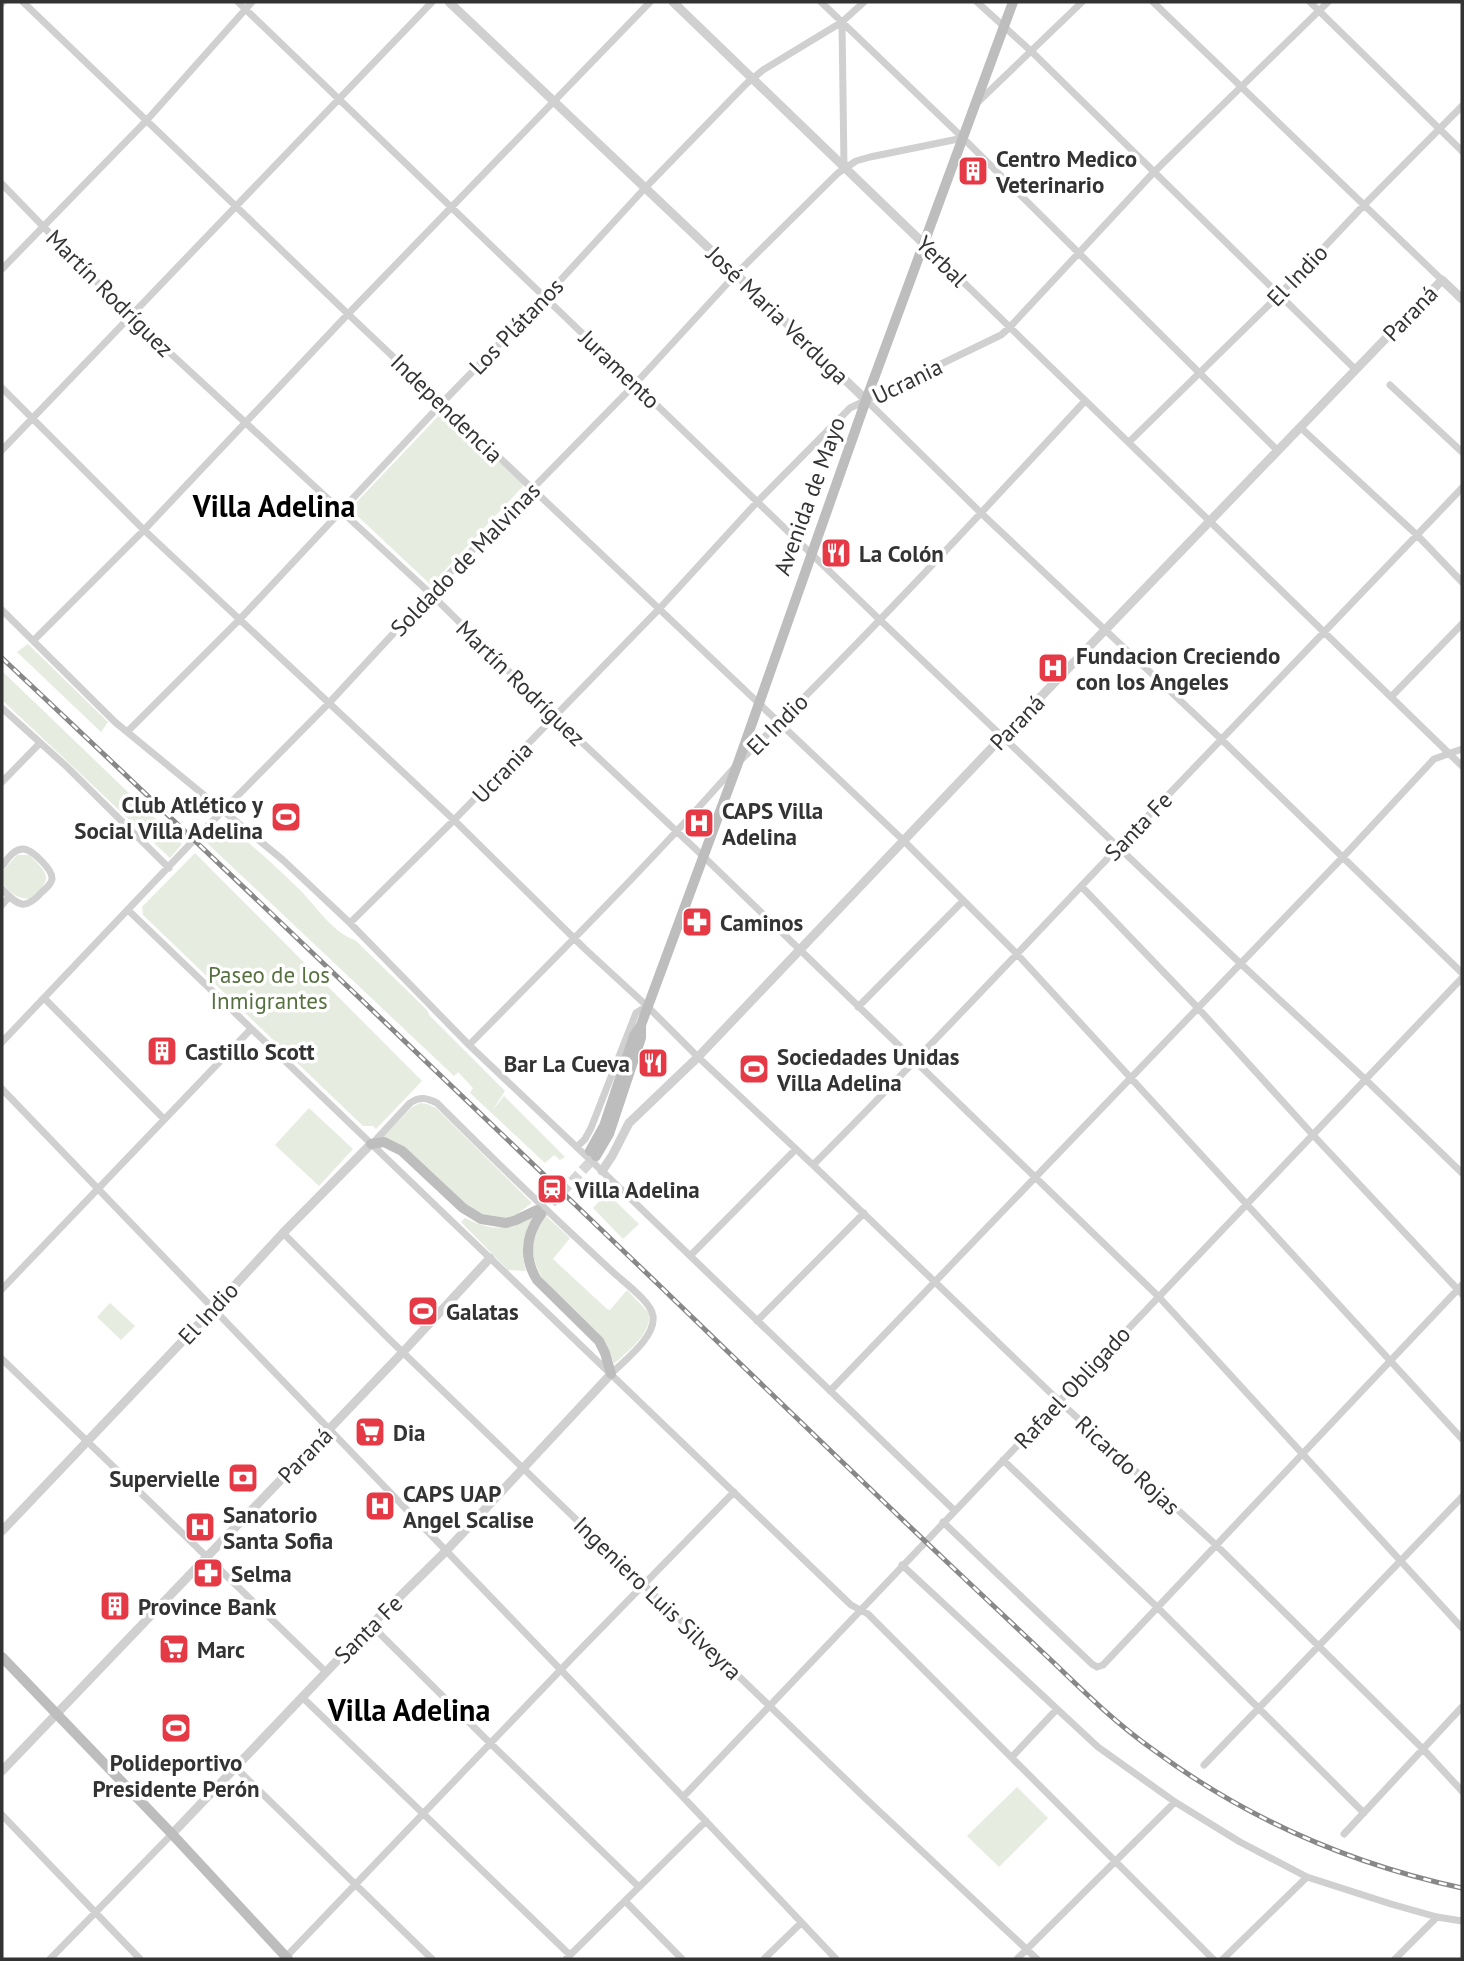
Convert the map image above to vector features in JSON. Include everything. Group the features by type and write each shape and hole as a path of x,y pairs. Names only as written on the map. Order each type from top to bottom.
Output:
{"main road":[{"name":"Avenida de Mayo","path":"593,1153 634,1036 641,1025 704,857 866,400 1013,2"},
{"path":"372,1144 384,1142 401,1151 456,1202 481,1219 506,1223 539,1212 527,1250 531,1270 537,1280 598,1341 605,1353 611,1374"},
{"path":"2,1657 172,1834 286,1959"}],"street":[{"name":"Independencia","path":"23,2 903,840 1017,954 1462,1439"},
{"name":"Juramento","path":"238,2 811,554 1462,1173"},
{"path":"2,269 147,120 252,2"},
{"path":"2,450 432,2"},
{"name":"José Maria Verduga","path":"449,2 736,274 981,513 1221,739 1462,973"},
{"path":"34,640 144,530 553,100 650,2"},
{"name":"Yerbal","path":"673,2 1462,766"},
{"path":"821,2 963,138 1277,450"},
{"name":"Los Plátanos","path":"127,732 240,620 645,188 752,78 842,22 864,2"},
{"path":"977,2 1355,369"},
{"path":"974,106 1082,2"},
{"path":"1153,2 1442,280 1460,293"},
{"path":"1310,2 1462,151"},
{"name":"Ucrania","path":"350,923 555,717 758,501 850,408 1001,335 1079,255 1154,172 1328,2"},
{"path":"842,22 844,167"},
{"name":"El Indio","path":"1129,442 1279,295 1363,205 1462,106"},
{"name":"Soldado de Malvinas","path":"2,1042 329,703 430,594 636,383 736,274 844,167 870,156 963,138"},
{"name":"Martín Rodríguez","path":"2,184 130,316 342,510 1158,1296 1462,1628"},
{"name":"Paraná","path":"602,1171 629,1123 698,1057 1442,280"},
{"path":"1390,385 1462,452"},
{"name":"Ricardo Rojas","path":"2,388 144,530 454,820 1059,1401 1215,1545 1423,1749 1462,1791"},
{"name":"El Indio","path":"469,1045 575,939 677,832 738,763 981,513 1085,401"},
{"path":"1300,427 1417,535 1462,582"},
{"name":"Santa Fe","path":"813,1164 915,1062 1462,488"},
{"path":"2,610 127,732 283,860 350,923 469,1045 954,1510"},
{"path":"1391,697 1462,624"},
{"path":"2,708 170,867"},
{"path":"2,782 40,743"},
{"path":"830,1391 1343,858 1434,759 1462,749"},
{"path":"2,866 15,851 29,850 51,870 53,878 33,902 24,905 15,902 2,889"},
{"path":"943,1522 1092,1664 1097,1667 1103,1665 1301,1453 1461,1289 1081,886"},
{"path":"2,905 9,897"},
{"path":"858,1007 963,901"},
{"path":"128,910 851,1605 868,1614 1213,1959"},
{"name":"Rafael Obligado","path":"682,1797 1462,978"},
{"path":"44,998 164,1119"},
{"name":"Avenida de Mayo","path":"577,1147 591,1129 636,1013 647,1006"},
{"path":"2,1289 251,1029"},
{"path":"2,1088 836,1959"},
{"name":"El Indio","path":"2,1531 283,1233 417,1098 429,1098 437,1104 643,1300 652,1309 652,1326"},
{"path":"691,1256 796,1149"},
{"path":"758,1321 864,1213"},
{"name":"Ingeniero Luis Silveyra","path":"283,1233 865,1798 1037,1959"},
{"name":"Paraná","path":"2,1771 490,1258"},
{"name":"Santa Fe","path":"50,1959 371,1625 446,1551 650,1335 652,1326"},
{"path":"2,1359 326,1672"},
{"path":"1003,1460 1157,1607 1364,1813"},
{"path":"286,1959 490,1743 734,1492"},
{"path":"1203,1765 1462,1497"},
{"path":"902,1564 1098,1747 1175,1802 1240,1842 1307,1877 1391,1904 1462,1921"},
{"path":"371,1625 639,1887"},
{"path":"302,1697 568,1957 706,1821"},
{"path":"1344,1833 1462,1707"},
{"path":"1012,1757 1057,1709"},
{"path":"235,1768 432,1959"},
{"path":"1017,1959 1175,1802"},
{"path":"2,1815 140,1959"},
{"path":"1223,1959 1307,1877"},
{"path":"625,1900 682,1959"},
{"path":"1395,1959 1437,1917"},
{"path":"764,1959 801,1923"}],"green space":[{"path":"446,408 526,483 431,585 350,509"},
{"path":"28,644 108,722 101,732 17,652"},
{"path":"2,671 182,844 170,858 2,700"},
{"path":"227,825 291,881 332,925 355,940 505,1091 492,1111 504,1096 565,1157 560,1160 554,1155 545,1163 470,1093 473,1088 458,1072 454,1076 206,842 218,827"},
{"name":"Paseo de los Inmigrantes","path":"195,853 422,1081 376,1129 373,1126 363,1126 143,915 142,907"},
{"path":"17,855 29,855 45,872 45,882 30,899 14,894 2,883 2,872"},
{"path":"420,1103 436,1108 532,1203 517,1214 505,1218 477,1213 382,1138 412,1107"},
{"path":"309,1108 353,1149 319,1186 275,1145"},
{"path":"607,1193 639,1224 623,1239 593,1208"},
{"path":"536,1212 525,1241 523,1255 526,1271 508,1270 461,1222 465,1218 485,1226 509,1226"},
{"path":"545,1215 570,1238 553,1259 607,1309 610,1310 627,1290 649,1313 649,1321 643,1335 614,1364 606,1344 543,1279 538,1270 533,1247"},
{"path":"110,1303 135,1326 121,1340 97,1317"},
{"path":"1017,1787 1048,1818 999,1867 967,1836"}],"tunnel":[{"path":"541,1214 596,1156"}],"railway":[{"path":"2,658 1115,1720 1190,1775 1263,1818 1340,1852 1380,1866 1462,1888"}],"place":[{"name":"Centro Medico Veterinario","path":"973,171"},
{"name":"La Colón","path":"836,553"},
{"name":"Fundacion Creciendo con los Angeles","path":"1053,668"},
{"name":"Club Atlético y Social Villa Adelina","path":"286,817"},
{"name":"CAPS Villa Adelina","path":"699,823"},
{"name":"Caminos","path":"697,922"},
{"name":"Castillo Scott","path":"162,1051"},
{"name":"Bar La Cueva","path":"653,1063"},
{"name":"Sociedades Unidas Villa Adelina","path":"754,1069"},
{"name":"Villa Adelina","path":"552,1189"},
{"name":"Galatas","path":"423,1311"},
{"name":"Dia","path":"370,1432"},
{"name":"Supervielle","path":"243,1478"},
{"name":"CAPS UAP Angel Scalise","path":"380,1506"},
{"name":"Sanatorio Santa Sofia","path":"200,1527"},
{"name":"Selma","path":"208,1573"},
{"name":"Province Bank","path":"115,1606"},
{"name":"Marc","path":"174,1649"},
{"name":"Polideportivo Presidente Perón","path":"176,1728"}],"district":[{"name":"Villa Adelina","path":"274,505"},
{"name":"Villa Adelina","path":"409,1709"}]}
